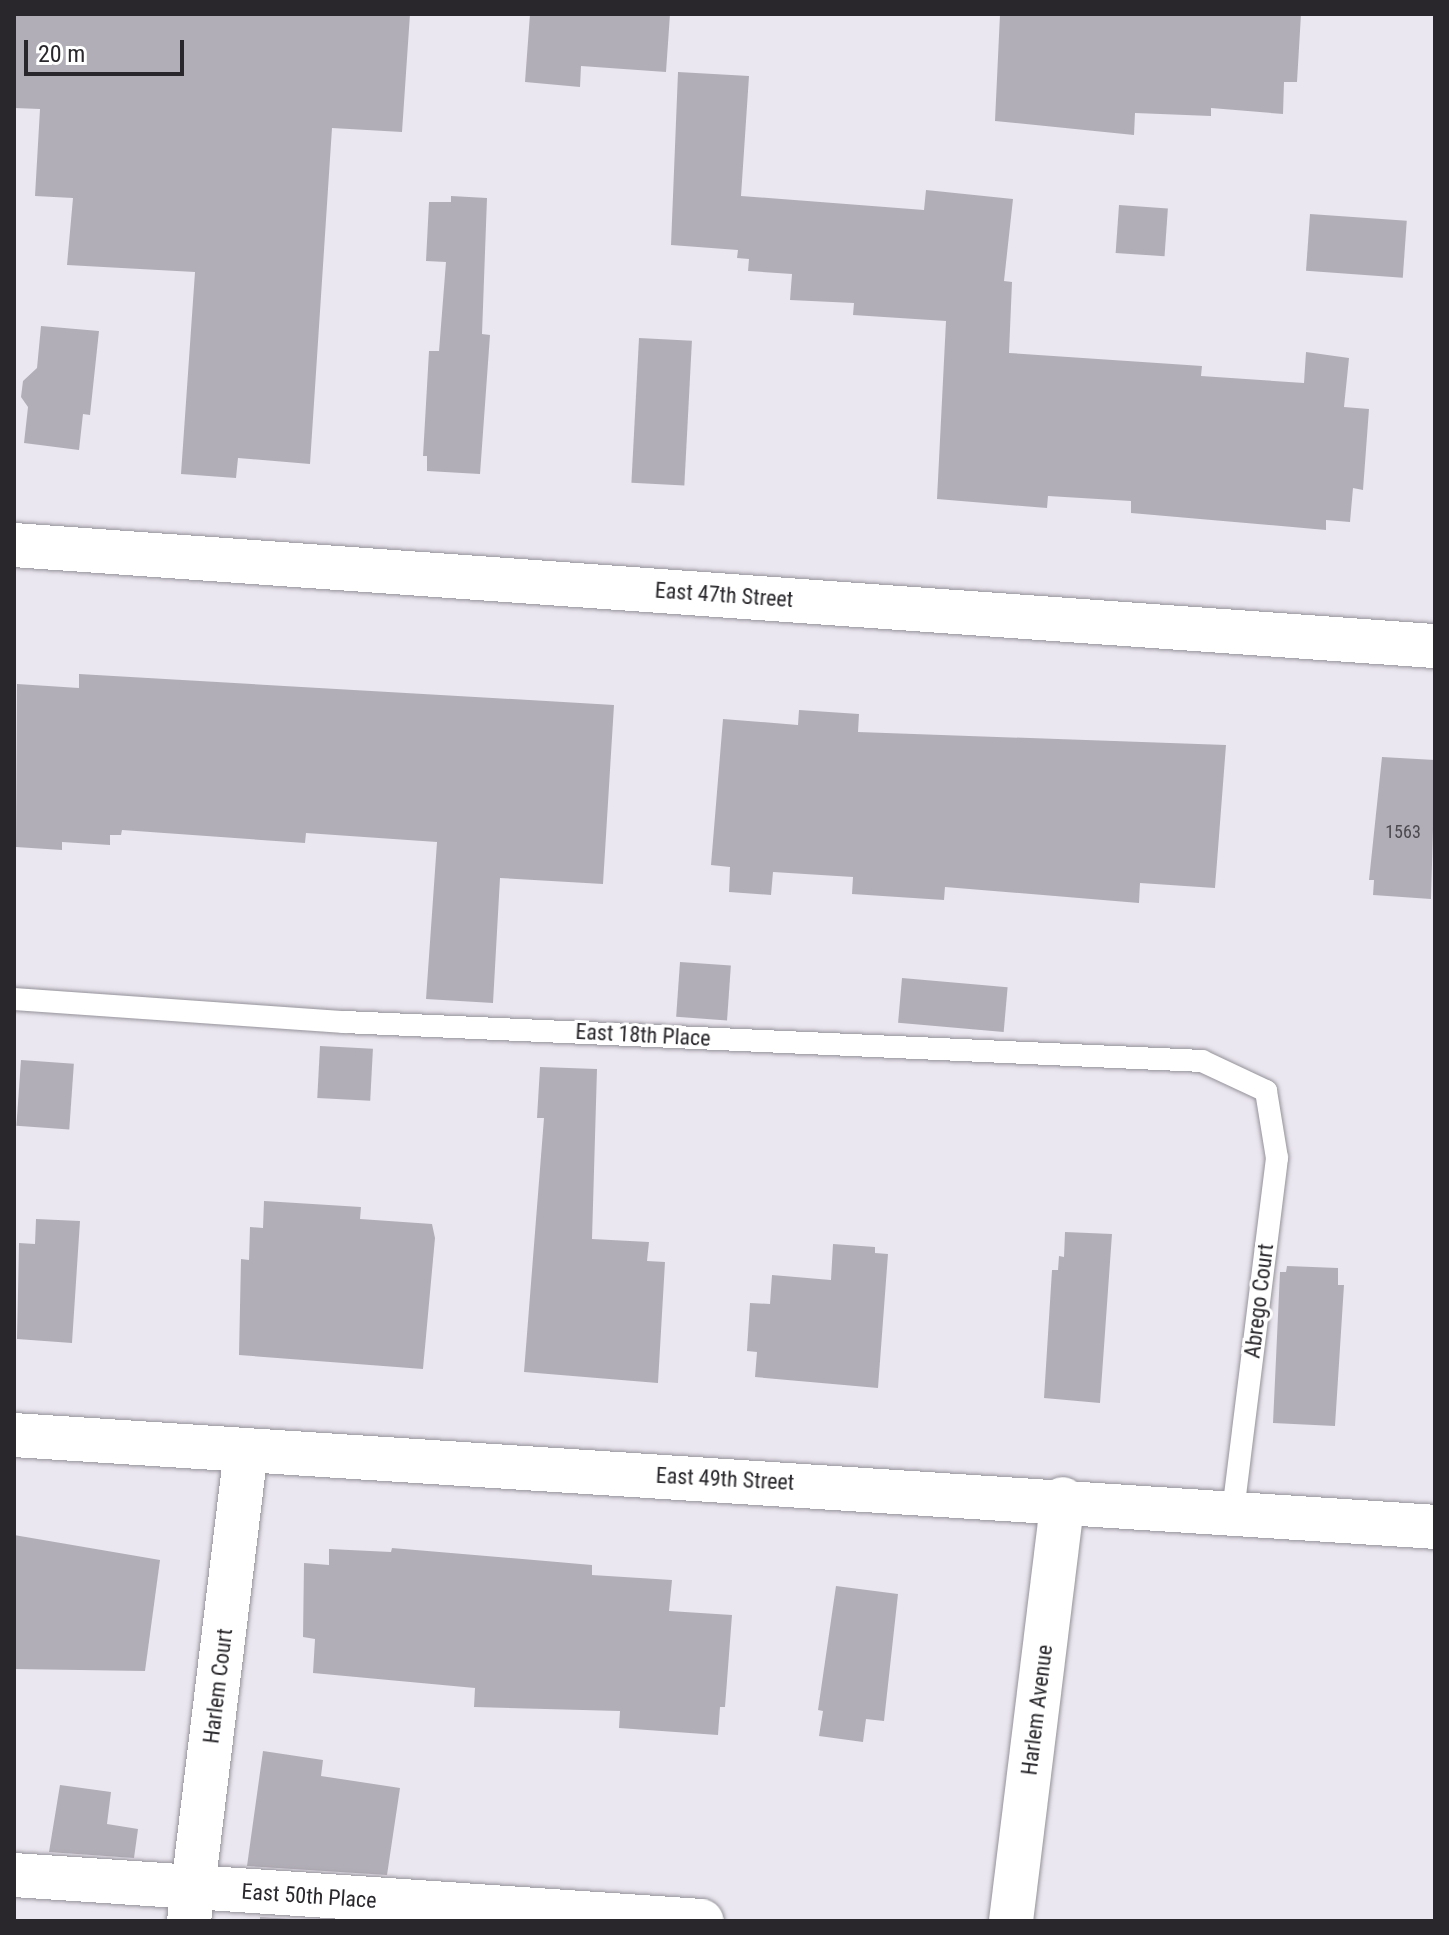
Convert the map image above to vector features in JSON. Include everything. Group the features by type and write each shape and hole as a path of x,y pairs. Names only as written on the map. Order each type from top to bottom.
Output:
{"street":[{"name":"East 47th Street","path":"14,545 1435,646"},
{"name":"East 49th Street","path":"14,1435 1063,1499 1435,1527"},
{"name":"Harlem Court","path":"192,1905 246,1450"},
{"name":"Harlem Avenue","path":"1011,1921 1063,1499"},
{"name":"East 50th Place","path":"14,1875 192,1905 701,1921"}],"lane":[{"name":"East 18th Place","path":"14,999 344,1022 1202,1061 1266,1091"},
{"name":"Abrego Court","path":"1233,1512 1277,1158 1266,1091"}],"building":[{"path":"14,14 410,14 402,132 332,128 310,464 238,458 236,478 181,474 195,272 67,265 73,198 35,196 40,109 14,108"},
{"path":"530,14 670,14 666,72 581,66 580,87 525,82"},
{"path":"1000,14 1301,14 1297,82 1284,82 1283,114 1211,108 1211,116 1135,113 1134,135 995,121"},
{"path":"678,72 749,76 741,196 924,210 926,190 1013,199 1004,281 1012,282 1009,353 1202,366 1201,376 1304,383 1306,352 1349,358 1344,407 1369,409 1363,490 1353,488 1350,522 1326,520 1326,530 1131,513 1131,501 1048,496 1047,508 937,499 946,321 853,315 854,303 790,300 792,274 748,271 749,259 737,258 738,250 671,245"},
{"path":"451,196 487,198 482,334 490,335 480,474 427,471 427,456 423,456 429,351 439,351 446,262 426,261 429,202 451,202"},
{"path":"1119,205 1168,208 1165,256 1116,253"},
{"path":"1310,214 1407,221 1403,278 1306,271"},
{"path":"41,326 99,331 90,415 83,414 79,450 24,443 28,407 21,397 23,381 37,368"},
{"path":"639,338 692,341 684,486 631,483"},
{"path":"79,674 614,705 603,884 500,878 493,1003 426,999 437,842 306,833 305,843 122,830 121,835 110,835 110,845 62,842 62,850 16,847 17,684 79,688"},
{"path":"799,710 859,714 858,732 1226,745 1215,888 1140,883 1139,903 945,887 944,900 852,894 853,877 773,872 771,895 729,892 730,867 711,865 723,719 798,725"},
{"path":"1382,757 1435,760 1431,899 1373,895 1374,880 1369,880"},
{"path":"680,962 731,966 727,1020 676,1017"},
{"path":"902,978 1008,987 1004,1032 898,1023"},
{"path":"320,1046 373,1049 370,1101 317,1098"},
{"path":"21,1060 74,1064 69,1130 16,1126"},
{"path":"540,1067 597,1069 592,1239 649,1242 647,1261 665,1262 658,1383 524,1372 544,1118 537,1118"},
{"path":"264,1201 361,1207 360,1219 432,1224 435,1238 423,1369 239,1355 241,1259 249,1260 250,1227 263,1228"},
{"path":"36,1219 80,1221 72,1343 17,1339 19,1243 35,1244"},
{"path":"1065,1232 1112,1234 1100,1403 1044,1398 1052,1270 1058,1270 1059,1256 1064,1257"},
{"path":"833,1244 875,1247 875,1253 888,1254 878,1388 755,1377 757,1352 747,1351 750,1303 770,1304 772,1275 831,1280"},
{"path":"1287,1266 1338,1268 1338,1285 1344,1285 1335,1426 1273,1423 1280,1272 1286,1272"},
{"path":"14,1535 160,1560 145,1671 14,1669"},
{"path":"392,1548 592,1565 592,1575 672,1580 669,1611 732,1615 725,1707 720,1707 718,1735 619,1728 620,1711 474,1707 475,1688 313,1673 315,1639 303,1637 304,1563 329,1565 329,1549 391,1552"},
{"path":"836,1586 898,1594 884,1721 866,1719 863,1742 819,1736 823,1711 818,1710"},
{"path":"263,1751 323,1760 321,1776 400,1788 387,1875 247,1866"},
{"path":"60,1785 111,1792 107,1824 138,1829 134,1858 49,1852"},
{"path":"260,1917 327,1921 260,1921"}]}
